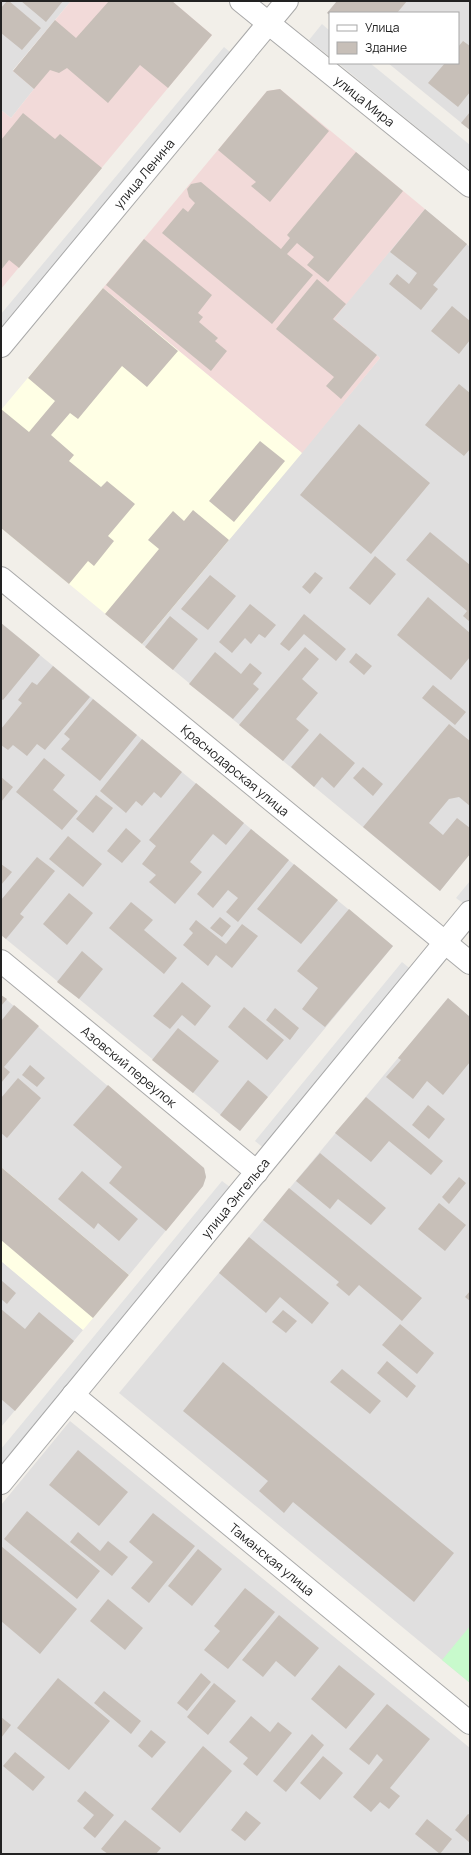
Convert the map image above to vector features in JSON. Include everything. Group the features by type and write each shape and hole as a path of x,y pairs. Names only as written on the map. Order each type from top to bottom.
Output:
{"street":[{"name":"улица Мира","path":"241,1 470,186"},
{"name":"улица Ленина","path":"1,346 287,1"},
{"name":"Краснодарская улица","path":"1,578 470,963"},
{"name":"улица Энгельса","path":"1,1483 470,912"},
{"name":"Азовский переулок","path":"1,961 257,1172"},
{"name":"Таманская улица","path":"73,1395 470,1723"}],"shaded area":[{"path":"1,1 71,1 13,70 34,89 11,118 1,110"},
{"path":"71,1 172,1 212,35 1,289 1,110 11,118 34,89 13,71"},
{"path":"337,1 470,1 470,130 389,64 459,64 459,12 329,12 329,14 327,13"},
{"path":"322,24 329,30 329,56 309,40"},
{"path":"224,47 237,58 1,340 1,314"},
{"path":"339,64 371,64 470,145 470,171"},
{"path":"280,89 425,209 334,319 380,358 302,453 103,288 267,91"},
{"path":"425,209 470,247 470,854 440,891 142,644 380,358 333,319"},
{"path":"103,288 302,453 142,644 1,528 1,410"},
{"path":"1,623 393,946 240,1131 1,935"},
{"path":"470,881 470,902 467,906 456,898"},
{"path":"402,962 413,971 266,1150 255,1141"},
{"path":"1,995 204,1168 206,1177 203,1186 129,1275 1,1167"},
{"path":"448,998 470,1017 470,1683 119,1393"},
{"path":"1,1167 129,1275 83,1330 1,1261"},
{"path":"222,1181 234,1190 1,1473 1,1449"},
{"path":"1,1261 83,1330 1,1427"},
{"path":"70,1421 470,1748 470,1854 1,1854 1,1505"}],"green space":[{"path":"470,1626 470,1683 442,1660"}],"building":[{"path":"7,1 9,1 41,28 22,50 1,33 1,8"},
{"path":"21,1 63,1 46,22"},
{"path":"109,1 172,1 212,35 168,88 140,65 108,103 67,68 59,73 50,70 34,89 13,71 55,20 76,38"},
{"path":"337,1 407,1 398,12 329,12 329,14 327,13"},
{"path":"463,41 470,46 470,92 458,107 428,83 444,64 459,64 459,46"},
{"path":"280,89 329,131 270,202 251,186 256,182 218,150 267,91"},
{"path":"470,112 470,130 461,123"},
{"path":"23,113 55,139 60,134 102,168 19,268 9,260 1,270 1,140"},
{"path":"356,152 403,191 328,282 307,265 314,257 297,243 287,254 313,275 272,324 162,233 183,208 188,212 195,203 189,197 187,189 191,184 201,182 281,249 290,238 287,235"},
{"path":"425,209 467,244 433,285 438,289 421,310 389,284 397,274 409,284 417,273 390,252"},
{"path":"144,239 212,295 198,313 203,317 199,322 218,338 215,341 227,351 211,371 106,285"},
{"path":"317,279 346,304 333,319 377,355 341,399 326,386 334,377 276,329"},
{"path":"103,288 178,351 147,387 122,366 78,419 70,413 51,435 74,455 69,461 101,487 107,481 135,504 108,536 114,541 94,566 88,561 69,584 1,528 1,409 29,432 55,401 28,378"},
{"path":"452,306 470,321 470,340 459,354 431,331"},
{"path":"459,384 470,393 470,449 464,456 425,425"},
{"path":"359,424 430,483 371,554 300,495"},
{"path":"260,441 285,461 234,522 209,501"},
{"path":"193,510 229,540 142,644 105,614 159,549 148,540 173,511 184,521"},
{"path":"430,532 470,565 470,622 463,616 467,611 406,560"},
{"path":"375,556 396,574 370,605 349,588"},
{"path":"315,572 323,578 310,594 302,587"},
{"path":"210,575 236,596 208,630 181,609"},
{"path":"428,597 470,633 470,657 451,680 397,635"},
{"path":"250,604 276,625 265,638 259,634 251,644 245,638 232,653 219,642"},
{"path":"304,614 346,649 336,661 304,634 289,651 280,644"},
{"path":"170,616 198,639 173,670 145,647"},
{"path":"1,623 40,655 3,700 1,699"},
{"path":"305,647 319,659 302,679 318,693 296,719 309,730 283,761 239,725"},
{"path":"215,652 241,674 250,663 262,673 253,684 259,689 233,719 189,684"},
{"path":"356,653 372,666 364,675 349,662"},
{"path":"53,666 90,697 45,750 37,744 27,756 13,745 8,750 1,745 1,729 22,703 18,700 32,682 37,685"},
{"path":"433,685 466,712 455,725 422,698"},
{"path":"93,699 137,735 100,781 61,749 70,739 64,734"},
{"path":"449,724 470,741 470,806 459,797 449,799 429,823 443,835 457,818 470,828 470,854 440,891 363,827"},
{"path":"320,733 355,763 334,788 322,777 314,787 291,767"},
{"path":"142,739 182,772 161,798 154,792 142,806 136,801 126,813 100,791"},
{"path":"44,758 65,775 53,790 78,811 62,830 16,792"},
{"path":"363,767 383,784 373,796 353,778"},
{"path":"1,777 13,787 1,802"},
{"path":"196,783 244,823 226,845 213,834 190,862 202,872 175,904 149,882 156,875 142,864 156,846 149,840"},
{"path":"96,795 113,808 93,833 76,819"},
{"path":"126,828 141,841 122,863 107,851"},
{"path":"251,829 289,860 238,922 226,912 238,898 228,890 213,908 197,894"},
{"path":"68,836 102,864 83,887 49,859"},
{"path":"37,857 55,871 20,914 24,917 6,939 1,935 1,900"},
{"path":"1,864 12,872 1,885"},
{"path":"294,864 338,900 301,944 257,909"},
{"path":"69,893 93,913 67,945 43,924"},
{"path":"131,902 153,920 144,930 177,958 164,974 109,928"},
{"path":"349,909 393,946 325,1027 302,1009 318,988 297,971"},
{"path":"220,917 231,926 222,937 210,928"},
{"path":"196,920 226,944 242,924 258,936 232,968 216,955 208,966 183,945 193,933 189,929"},
{"path":"82,951 103,969 79,999 57,982"},
{"path":"182,982 211,1006 195,1026 182,1015 170,1029 153,1016"},
{"path":"1,995 7,999 1,1006"},
{"path":"448,998 470,1017 470,1062 443,1095 427,1081 413,1099 386,1077 401,1060 398,1058"},
{"path":"14,1005 39,1026 4,1067 10,1072 1,1083 1,1021"},
{"path":"244,1007 284,1040 267,1060 228,1027"},
{"path":"275,1008 299,1028 290,1040 266,1020"},
{"path":"178,1028 219,1061 193,1093 152,1060"},
{"path":"30,1065 45,1078 37,1087 22,1075"},
{"path":"18,1078 41,1098 7,1138 1,1133 1,1098"},
{"path":"248,1080 268,1097 240,1131 220,1115"},
{"path":"108,1085 204,1168 206,1177 203,1186 166,1231 109,1183 122,1167 73,1125"},
{"path":"366,1097 443,1161 431,1175 389,1141 371,1162 335,1133"},
{"path":"428,1105 445,1119 429,1139 412,1125"},
{"path":"320,1153 386,1208 371,1225 338,1199 330,1209 296,1181"},
{"path":"1,1167 129,1275 93,1318 1,1240"},
{"path":"82,1171 138,1219 119,1241 98,1223 94,1229 58,1199"},
{"path":"459,1177 466,1183 449,1204 442,1197"},
{"path":"289,1188 422,1298 402,1321 359,1285 349,1296 336,1285 339,1282 263,1220"},
{"path":"439,1203 466,1225 445,1251 418,1229"},
{"path":"249,1237 329,1303 312,1324 280,1297 266,1313 219,1273"},
{"path":"1,1280 16,1293 7,1304 1,1299"},
{"path":"470,1291 470,1301 465,1297"},
{"path":"1,1309 25,1329 39,1312 74,1341 15,1411 1,1399"},
{"path":"283,1310 297,1321 286,1333 272,1322"},
{"path":"400,1324 434,1353 417,1374 382,1345"},
{"path":"387,1361 416,1386 407,1398 377,1373"},
{"path":"223,1362 454,1553 414,1602 293,1502 284,1513 259,1491 268,1481 183,1411"},
{"path":"342,1369 381,1401 370,1414 330,1382"},
{"path":"78,1450 128,1492 99,1526 49,1485"},
{"path":"27,1511 100,1571 77,1599 4,1539"},
{"path":"153,1513 195,1546 149,1603 131,1588 153,1562 129,1542"},
{"path":"78,1532 100,1551 108,1541 128,1557 112,1576 70,1542"},
{"path":"1,1546 77,1609 40,1654 1,1621"},
{"path":"198,1549 222,1569 192,1606 168,1586"},
{"path":"245,1588 275,1612 228,1669 204,1650 220,1631 214,1626"},
{"path":"108,1599 143,1628 125,1650 90,1621"},
{"path":"279,1615 319,1648 295,1677 276,1661 263,1677 242,1660"},
{"path":"339,1665 375,1694 346,1729 311,1699"},
{"path":"201,1673 211,1682 187,1711 177,1703"},
{"path":"58,1678 110,1721 69,1770 17,1728"},
{"path":"214,1683 236,1701 208,1735 187,1717"},
{"path":"104,1691 141,1721 131,1734 94,1703"},
{"path":"387,1704 430,1739 390,1788 400,1796 389,1809 380,1802 371,1812 353,1797 383,1760 377,1754 369,1765 349,1749"},
{"path":"251,1716 270,1732 278,1722 292,1733 257,1776 243,1764 248,1758 229,1742"},
{"path":"1,1717 11,1725 1,1738"},
{"path":"151,1730 166,1742 152,1758 138,1746"},
{"path":"312,1734 324,1745 286,1792 273,1781"},
{"path":"203,1746 232,1771 180,1833 151,1809"},
{"path":"15,1752 45,1777 33,1791 3,1766"},
{"path":"323,1756 343,1773 320,1800 300,1783"},
{"path":"85,1791 114,1815 95,1838 83,1828 94,1815 77,1801"},
{"path":"246,1811 261,1823 245,1841 231,1830"},
{"path":"468,1814 470,1815 470,1843 455,1830"},
{"path":"427,1819 452,1839 440,1854 415,1834"},
{"path":"125,1820 161,1848 156,1854 108,1854 101,1849"}]}
